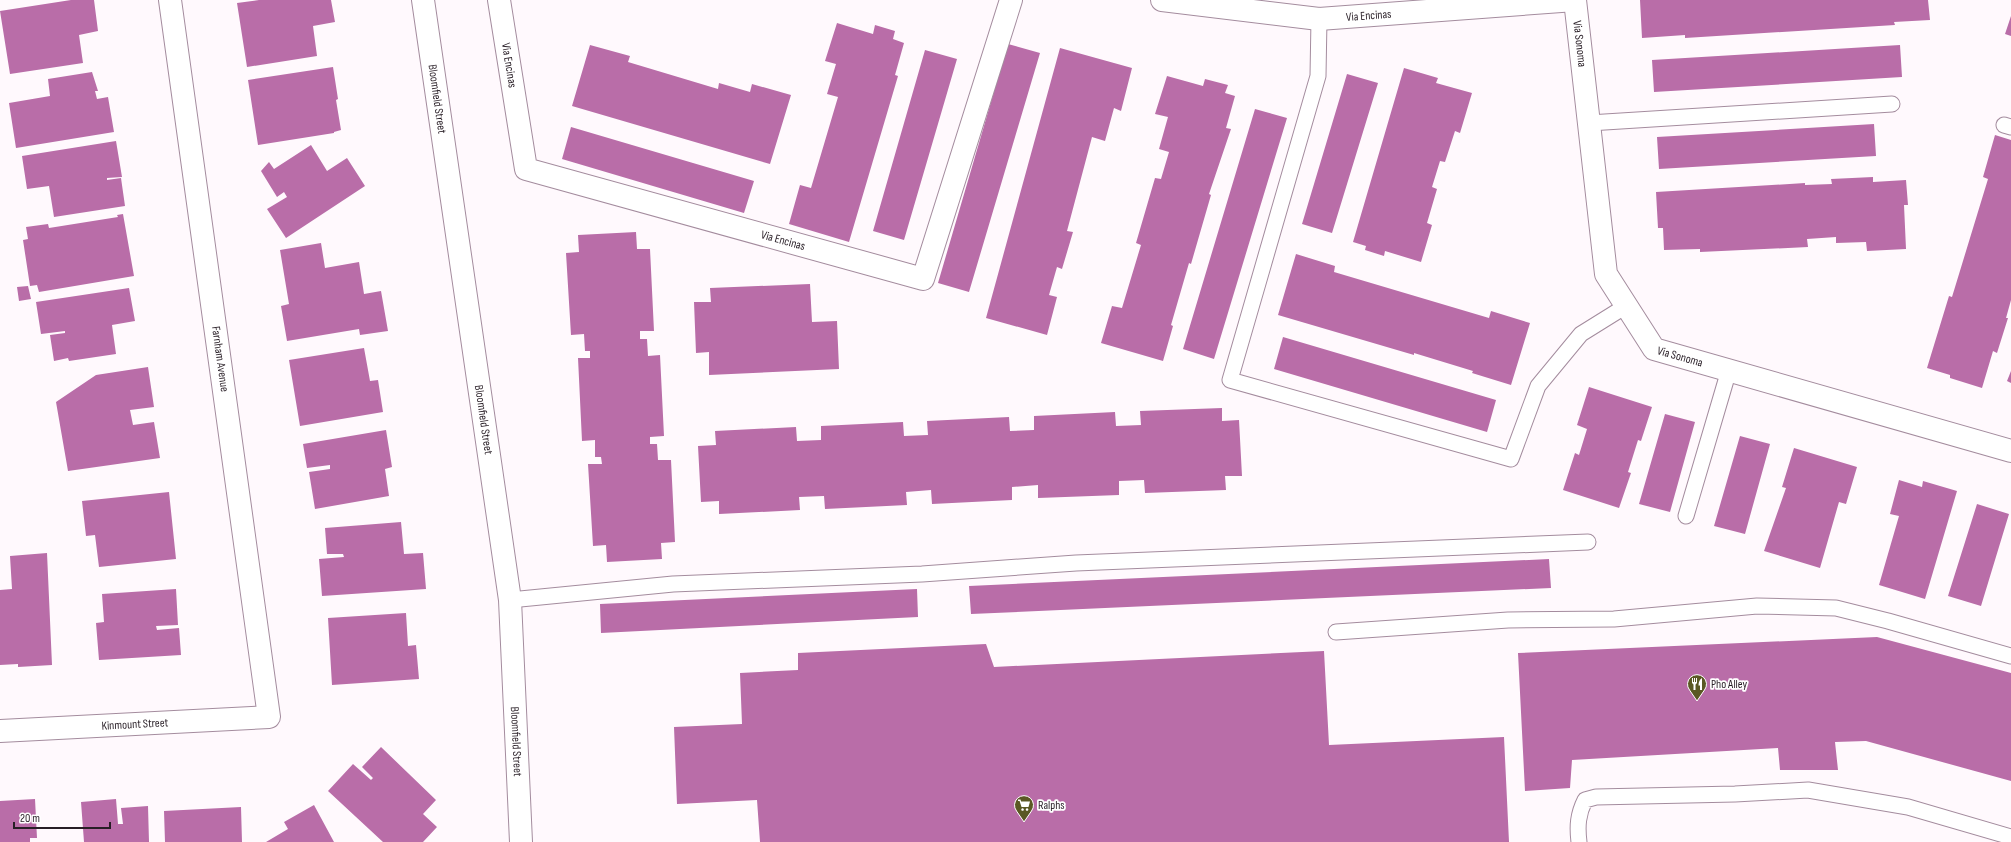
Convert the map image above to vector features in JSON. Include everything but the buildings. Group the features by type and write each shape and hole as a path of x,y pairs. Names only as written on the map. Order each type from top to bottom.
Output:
{"street":[{"name":"Farnham Avenue","path":"170,0 270,717"},
{"name":"Bloomfield Street","path":"423,0 510,600 521,842"},
{"name":"Via Encinas","path":"499,0 526,169 924,279 1011,0"},
{"name":"Via Encinas","path":"1162,0 1319,19 1575,0"},
{"name":"Via Sonoma","path":"1575,0 1606,274 1654,349 2011,451"},
{"name":"Kinmount Street","path":"0,731 270,717"}],"lane":[{"path":"1319,19 1318,76 1230,380 1511,459 1538,386 1582,334 1626,306"},
{"path":"1589,123 1892,104"},
{"path":"1686,516 1729,370"},
{"path":"510,600 673,584 922,574 1084,563 1588,542"},
{"path":"1336,632 1508,620 1614,619 1757,606 1836,608 1888,621 2011,656"},
{"path":"1579,842 1578,828 1580,811 1585,800 1596,797 1735,794 1808,790 1908,808 2011,837"}],"place":[{"name":"Pho Alley","path":"1697,701"},
{"name":"Ralphs","path":"1024,822"}]}
